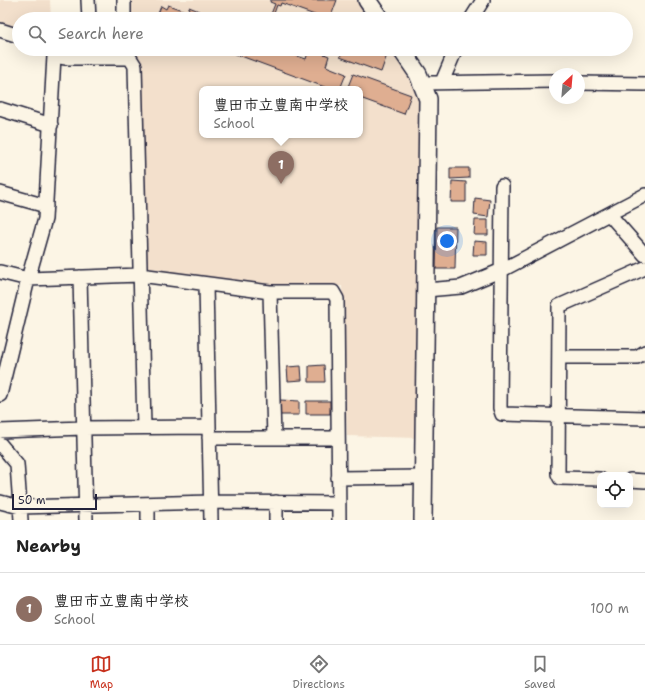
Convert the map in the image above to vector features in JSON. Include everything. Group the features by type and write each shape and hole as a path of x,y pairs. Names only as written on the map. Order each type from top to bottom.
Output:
{"street":[{"path":"88,0 89,12"},
{"path":"124,0 124,12"},
{"path":"475,12 483,0"},
{"path":"368,1 375,12"},
{"path":"0,30 12,34"},
{"path":"0,395 5,352 45,219 52,124 54,56"},
{"path":"61,56 66,58 76,56"},
{"path":"128,56 135,66 144,427"},
{"path":"406,56 423,83 428,99 423,520"},
{"path":"442,82 453,56"},
{"path":"423,83 549,81"},
{"path":"585,83 608,85 645,84"},
{"path":"0,109 52,124"},
{"path":"502,186 500,408 502,414 645,418"},
{"path":"0,193 46,206"},
{"path":"426,290 461,286 502,270 645,195"},
{"path":"609,214 645,255"},
{"path":"597,479 560,478 558,474 559,306 645,268"},
{"path":"0,272 28,279 140,275 206,285 270,292 333,292 337,299 339,520"},
{"path":"80,277 86,520"},
{"path":"206,285 211,520"},
{"path":"270,292 274,438"},
{"path":"559,357 637,357 645,352"},
{"path":"0,431 144,427 274,438 338,438"},
{"path":"0,444 17,464 21,514"},
{"path":"338,478 424,477"},
{"path":"633,480 645,481"},
{"path":"0,502 21,514 85,506 211,502 338,503"},
{"path":"276,502 276,520"},
{"path":"148,505 148,520"}],"shaded area":[{"path":"0,0 50,0 51,12 12,12 12,30 0,26"},
{"path":"128,0 360,0 369,12 129,12"},
{"path":"137,56 400,56 412,74 421,102 418,438 347,436 342,286 270,287 147,271 144,265 140,60"}],"building":[{"path":"271,0 337,0 333,12 306,12 281,3 280,6 277,5 274,12 272,12 275,4 270,2"},
{"path":"168,5 188,12 159,12 161,6 166,9"},
{"path":"189,7 199,12 188,12"},
{"path":"241,56 297,56 306,59 307,56 329,56 326,66 346,74 341,86 322,86"},
{"path":"340,56 387,56 381,72"},
{"path":"353,74 411,95 404,114 363,99 363,86 348,86"},
{"path":"450,168 469,168 469,178 450,179"},
{"path":"452,181 466,182 466,202 451,202"},
{"path":"475,198 490,200 488,217 474,215"},
{"path":"475,220 488,220 488,235 474,235"},
{"path":"437,227 456,227 455,269 436,269"},
{"path":"474,241 487,242 487,255 473,255"},
{"path":"324,365 325,382 309,382 309,366"},
{"path":"301,366 302,380 288,381 287,367"},
{"path":"280,400 299,401 299,415 279,415"},
{"path":"306,401 330,401 330,414 306,414"}],"place":[{"name":"豊田市立豊南中学校","path":"281,184"}]}
